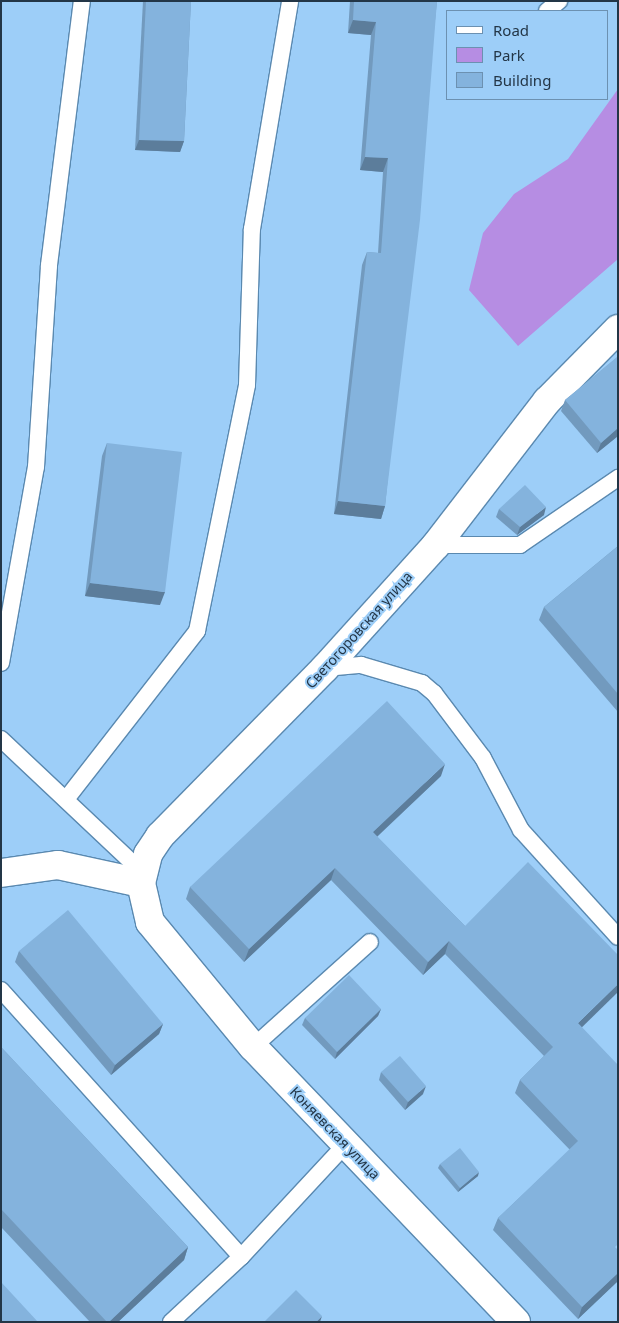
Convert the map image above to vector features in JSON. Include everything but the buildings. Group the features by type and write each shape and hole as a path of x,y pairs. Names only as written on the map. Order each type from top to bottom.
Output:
{"street":[{"name":"Светогоровская улица","path":"142,878 160,836 325,668 436,545 547,401 618,329"},
{"path":"1,873 58,865 142,878"},
{"name":"Коняевская улица","path":"142,878 150,922 253,1047 516,1322"}],"lane":[{"path":"1,663 36,466 49,265 82,1"},
{"path":"66,798 197,631 247,385 252,229 290,1"},
{"path":"549,10 559,1"},
{"path":"436,545 520,545 618,478"},
{"path":"325,668 360,665 422,683 434,693 483,758 521,830 618,937"},
{"path":"1,739 66,798 142,878"},
{"path":"253,1047 370,942"},
{"path":"1,990 240,1257"},
{"path":"171,1322 240,1257 346,1145"}],"green space":[{"path":"618,89 618,259 518,346 469,290 483,233 514,194 568,159"}]}
